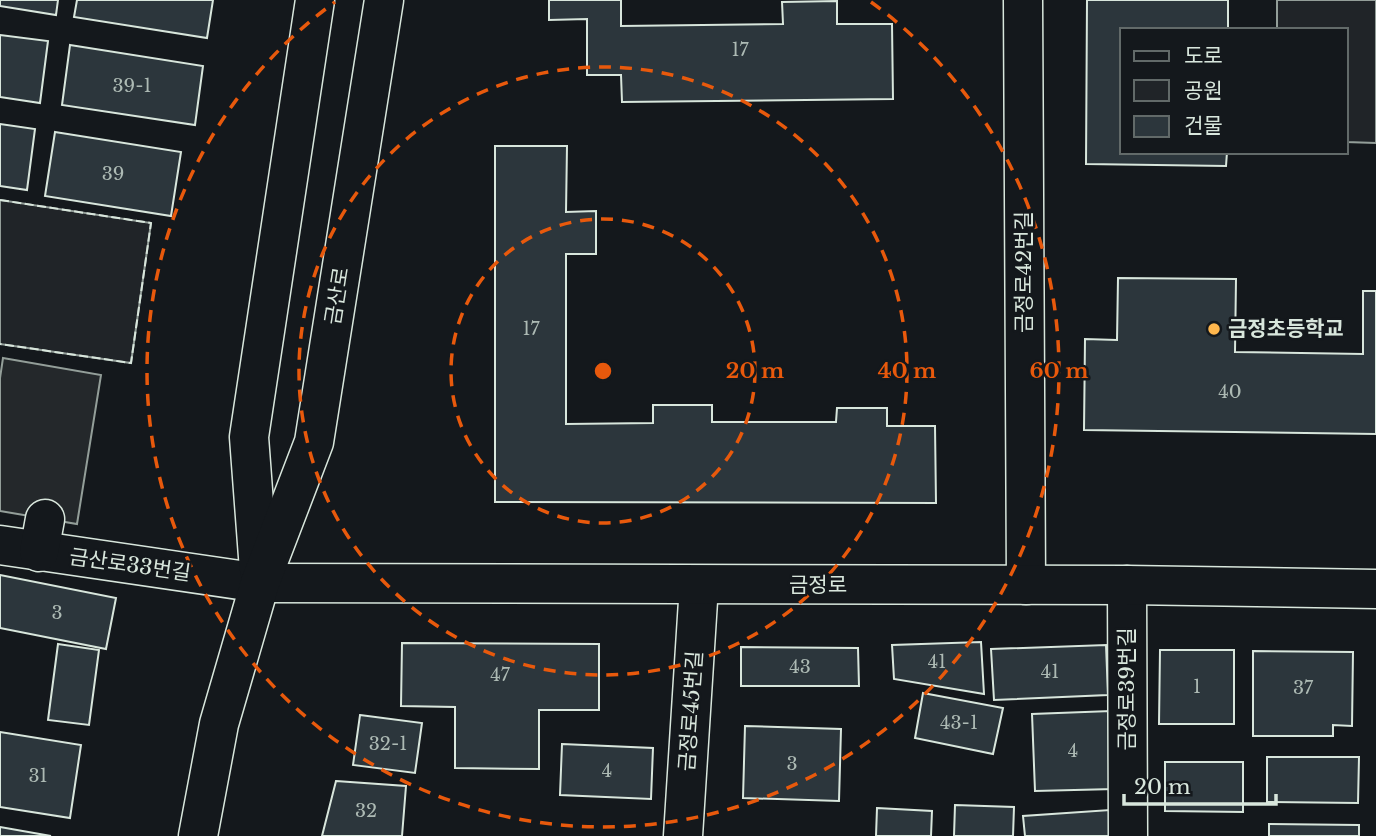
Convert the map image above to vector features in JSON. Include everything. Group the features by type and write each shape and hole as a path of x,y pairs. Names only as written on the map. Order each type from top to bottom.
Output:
{"street":[{"name":"금산로","path":"260,583 249,437 315,0"},
{"name":"금산로","path":"198,836 219,724 260,583 314,442 384,0"},
{"name":"금정로42번길","path":"1023,0 1026,585"},
{"name":"금산로33번길","path":"0,545 42,535 260,583"},
{"name":"금정로","path":"260,583 1127,585 1376,589"},
{"name":"금정로45번길","path":"682,836 699,585"},
{"name":"금정로39번길","path":"1127,585 1128,836"}],"green space":[{"path":"1277,0 1376,0 1376,143 1348,142 1348,28 1277,28"},
{"path":"0,200 151,223 131,363 0,344"}],"shaded area":[{"path":"3,358 101,375 77,524 0,511 0,378"}],"building":[{"path":"0,0 58,0 56,15 0,6"},
{"path":"77,0 213,0 207,38 74,17"},
{"path":"549,0 621,0 621,26 783,24 782,2 837,1 837,24 892,24 893,99 622,102 621,75 587,75 587,19 549,20"},
{"path":"1087,0 1228,0 1228,28 1120,28 1120,154 1227,154 1226,166 1086,164"},
{"path":"0,35 48,41 40,103 0,97"},
{"path":"70,45 203,66 195,125 62,105"},
{"path":"0,124 35,129 27,190 0,186"},
{"path":"55,132 181,152 171,216 45,196"},
{"path":"495,146 567,146 566,212 596,211 596,254 566,254 566,424 653,423 653,405 712,405 712,422 836,422 837,408 887,408 887,426 935,426 936,503 495,502"},
{"path":"1118,278 1236,279 1235,352 1363,354 1363,291 1376,291 1376,434 1084,430 1085,339 1117,340"},
{"path":"0,575 116,598 106,649 0,628"},
{"path":"981,642 984,694 894,679 892,645"},
{"path":"402,643 599,644 599,710 539,710 539,769 455,768 455,707 401,706"},
{"path":"58,644 99,650 89,725 48,720"},
{"path":"1106,645 1108,695 994,700 991,649"},
{"path":"741,647 858,648 859,686 741,686"},
{"path":"1160,650 1234,650 1234,724 1159,724"},
{"path":"1253,651 1353,652 1352,726 1333,725 1333,736 1253,736"},
{"path":"923,693 1003,708 993,754 915,738"},
{"path":"1111,711 1114,789 1035,791 1032,714"},
{"path":"360,715 422,723 415,773 353,765"},
{"path":"745,726 841,729 839,801 743,798"},
{"path":"0,732 81,745 70,818 0,807"},
{"path":"562,744 653,748 651,799 560,795"},
{"path":"1267,757 1359,757 1358,803 1267,802"},
{"path":"1165,762 1243,762 1243,812 1165,811"},
{"path":"336,781 406,786 402,836 322,836"},
{"path":"955,805 1014,807 1013,836 954,836"},
{"path":"877,808 932,811 931,836 876,836"},
{"path":"1110,810 1112,836 1025,836 1023,816"},
{"path":"1269,824 1359,825 1359,836 1269,836"},
{"path":"0,827 51,836 0,836"}],"fence":[{"path":"0,200 151,223 131,363 0,344"}],"place":[{"name":"금정초등학교","path":"1214,329"}]}
